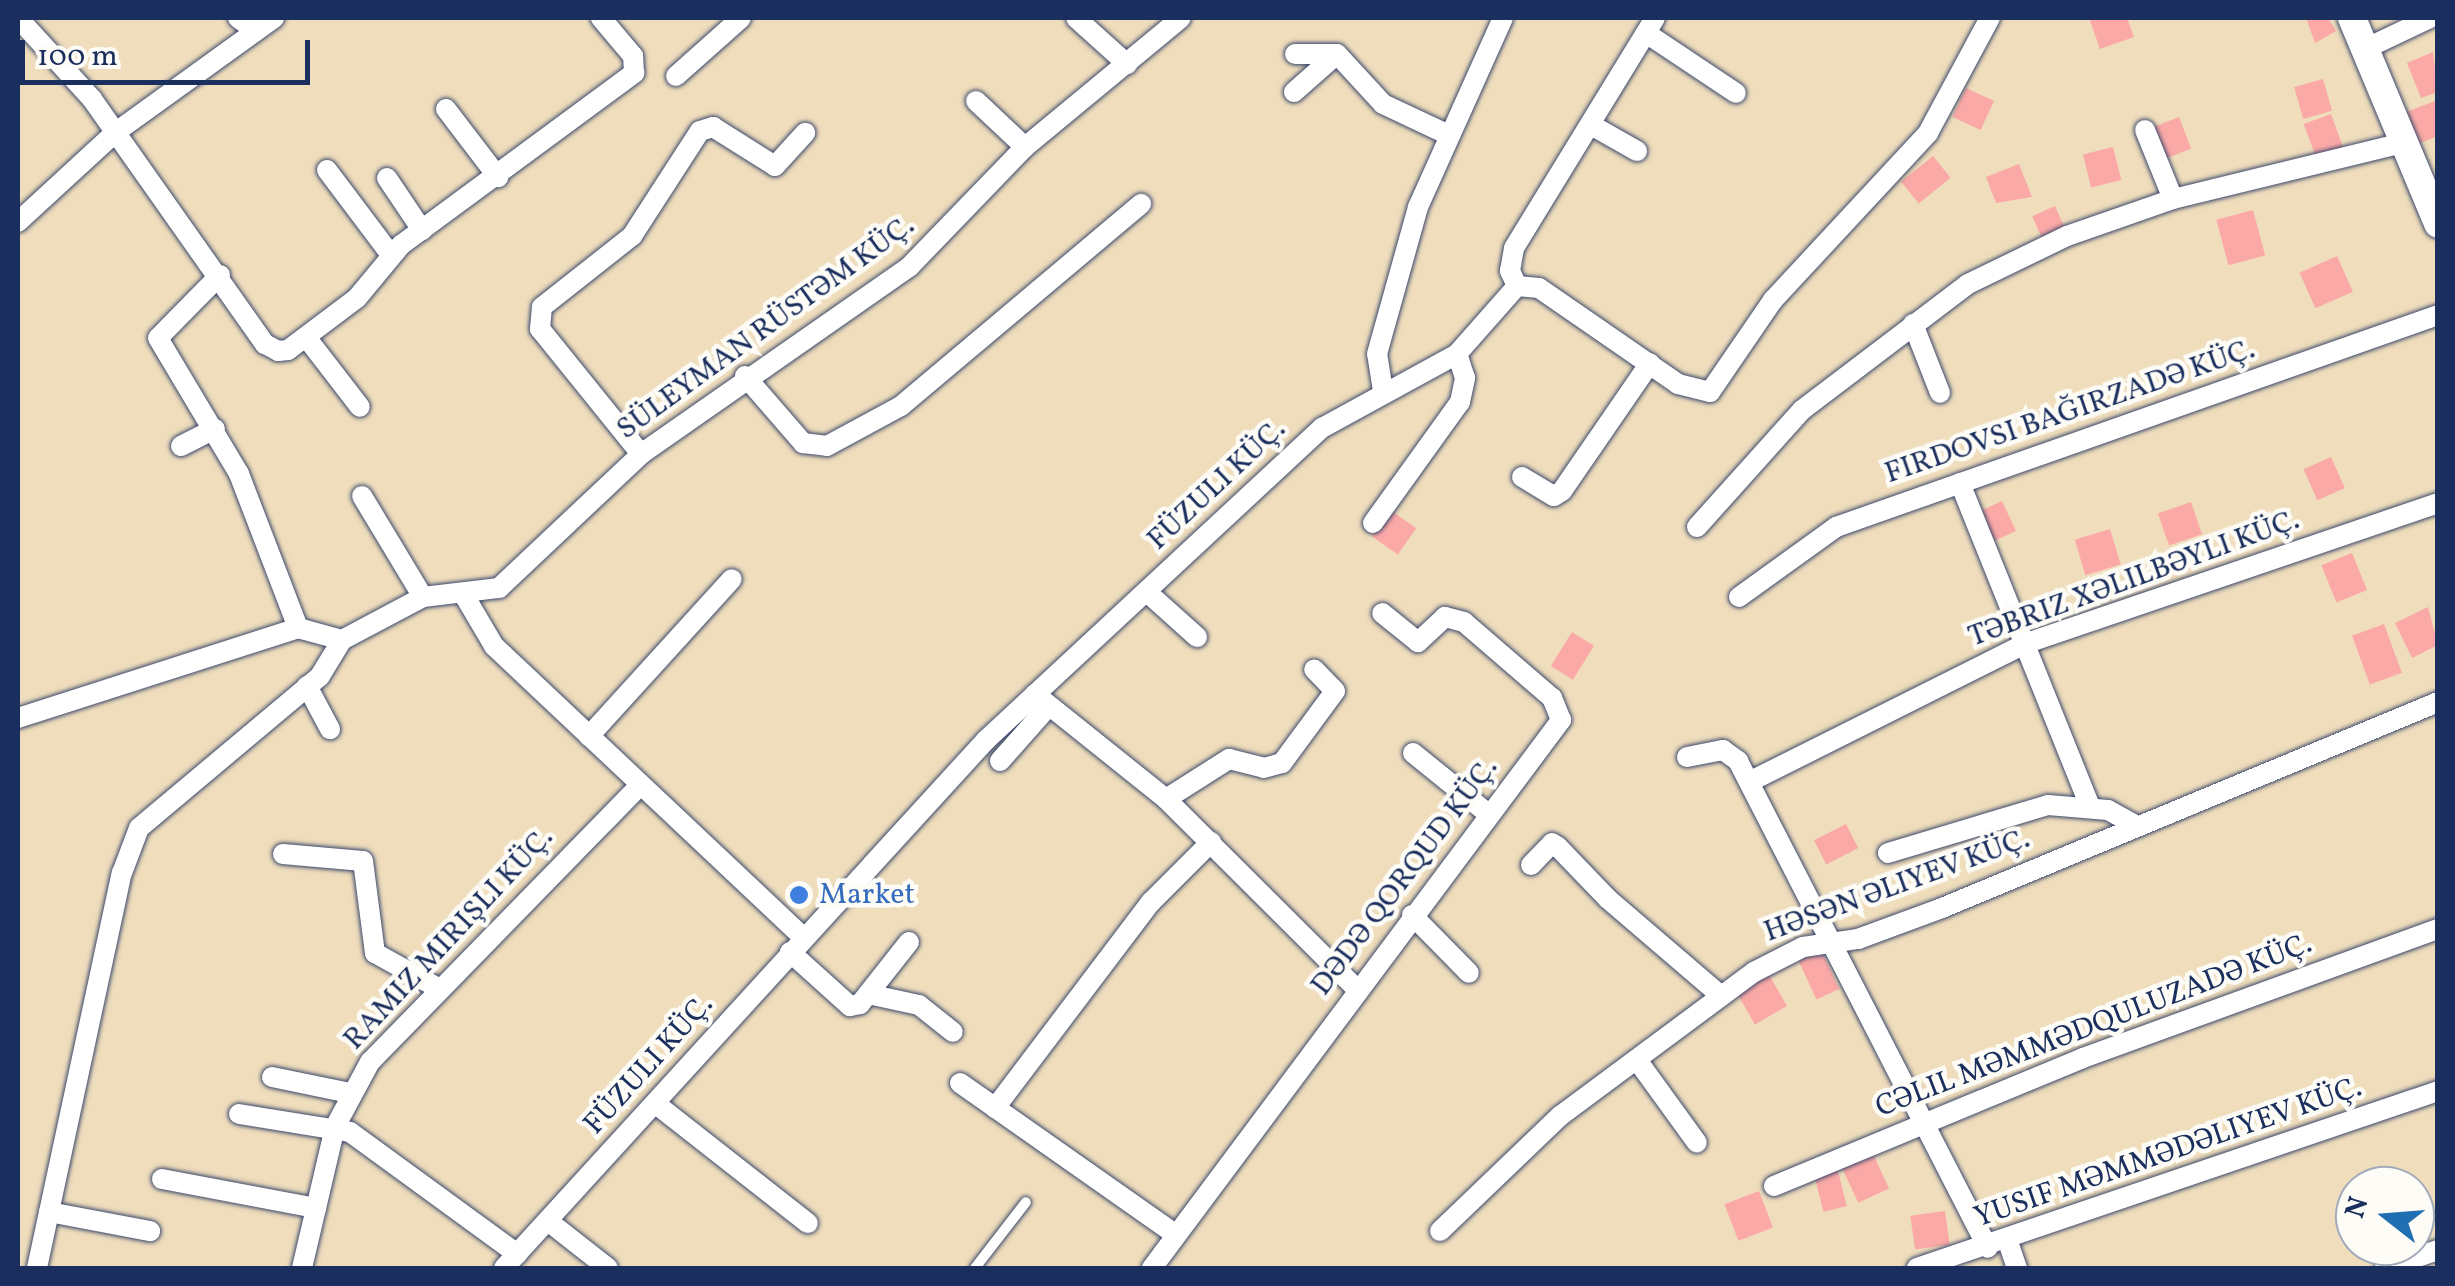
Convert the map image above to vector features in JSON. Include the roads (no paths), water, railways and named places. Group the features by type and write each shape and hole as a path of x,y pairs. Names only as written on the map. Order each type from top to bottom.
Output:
{"street":[{"path":"18,18 116,132 266,344 288,350 358,298 392,256 422,230 634,73 633,56 601,18"},
{"path":"238,18 256,31"},
{"path":"18,222 116,132 274,18"},
{"path":"676,76 741,18"},
{"path":"1076,18 1127,64"},
{"name":"SÜLEYMAN RÜSTƏM KÜÇ.","path":"342,640 424,597 464,595 511,581 642,454 745,376 910,266 1025,147 1180,18"},
{"path":"1383,391 1375,368 1398,270 1449,135 1503,18"},
{"path":"1736,93 1650,25 1514,248 1510,271 1517,286 1552,296 1691,391 1720,385 1773,300 1928,133 1990,18"},
{"path":"2352,18 2368,47 2438,224"},
{"path":"2368,47 2430,18"},
{"path":"1294,54 1337,54 1383,104 1449,135"},
{"path":"1294,92 1337,54"},
{"path":"976,100 1025,147"},
{"path":"446,110 498,177"},
{"path":"1591,125 1638,151"},
{"path":"642,454 540,328 542,306 632,236 700,130 714,127 775,166 805,133"},
{"path":"2145,130 2173,199"},
{"path":"1697,527 1802,410 1968,284 2024,256 2173,199 2406,142"},
{"path":"327,170 392,256"},
{"path":"387,178 422,230"},
{"path":"745,376 803,443 827,446 900,406 1141,204"},
{"path":"220,275 158,338 239,474 298,628"},
{"name":"FÜZULI KÜÇ.","path":"511,1261 797,944 1276,468 1383,391 1457,354 1517,286"},
{"path":"1740,597 1836,526 2438,315"},
{"path":"1914,324 1940,393"},
{"path":"306,337 360,408"},
{"path":"1372,523 1460,402 1465,378 1457,354"},
{"path":"1522,476 1554,496 1562,491 1650,363"},
{"path":"181,446 215,430"},
{"path":"1960,483 2090,806"},
{"path":"362,496 424,597"},
{"name":"TƏBRIZ XƏLILBƏYLI KÜÇ.","path":"1751,781 2024,644 2438,503"},
{"path":"589,736 732,580"},
{"path":"1148,593 1197,637"},
{"path":"464,595 494,646 640,785 797,944 850,1006 868,994 909,942"},
{"name":"DƏDƏ QORQUD KÜÇ.","path":"1157,1266 1487,813 1555,730 1560,708 1453,616 1418,642 1382,613"},
{"path":"18,718 298,628 342,640 307,686 139,828 122,873 37,1268"},
{"path":"1166,799 1229,759 1264,768 1282,762 1335,691 1314,670"},
{"path":"307,686 330,728"},
{"path":"1000,761 1041,700 1166,799 1358,990"},
{"name":"HƏSƏN ƏLIYEV KÜÇ.","path":"1440,1231 1560,1116 1719,994 1803,947 1830,943 1942,908 2132,824 2438,702"},
{"path":"1413,752 1487,813"},
{"path":"1687,757 1731,753 1751,781 1923,1120 1998,1245 2017,1268"},
{"name":"RAMIZ MIRIŞLI KÜÇ.","path":"302,1268 335,1127 350,1093 436,988 640,785"},
{"path":"1888,853 2027,808 2090,806 2132,824"},
{"path":"994,1108 1152,902 1211,842"},
{"path":"1531,865 1552,843 1558,847 1719,994"},
{"path":"283,854 363,860 375,952 436,988"},
{"path":"1412,915 1470,974"},
{"name":"CƏLIL MƏMMƏDQULUZADƏ KÜÇ.","path":"1774,1186 1923,1120 2438,930"},
{"path":"868,994 918,1005 953,1032"},
{"path":"1637,1060 1697,1143"},
{"path":"272,1077 350,1093"},
{"path":"960,1083 1176,1235"},
{"name":"YUSIF MƏMMƏDƏLIYEV KÜÇ.","path":"1917,1268 1998,1245 2438,1091"},
{"path":"656,1104 808,1223"},
{"path":"239,1114 335,1127 364,1140 511,1261"},
{"path":"162,1179 316,1208"},
{"path":"48,1212 150,1231"},
{"path":"548,1221 608,1268"},
{"path":"2385,1268 2438,1250"}],"lane":[{"path":"975,1268 1026,1202"}],"place":[{"name":"Market","path":"799,895"}]}
